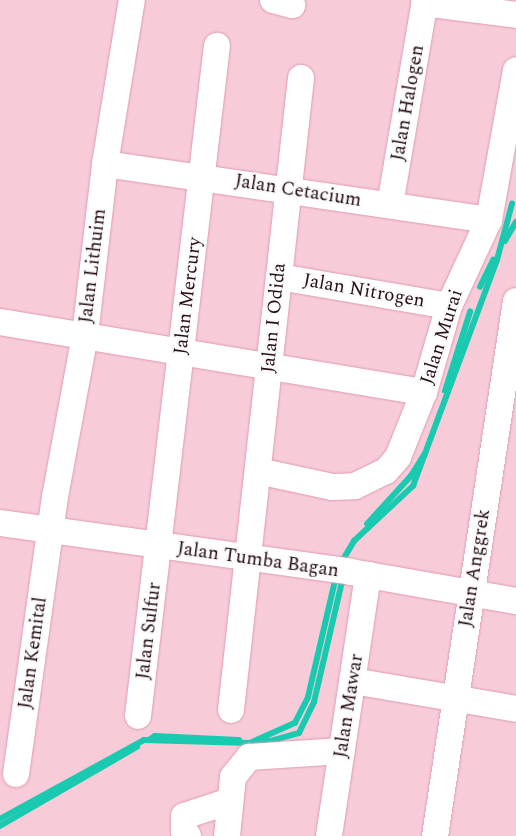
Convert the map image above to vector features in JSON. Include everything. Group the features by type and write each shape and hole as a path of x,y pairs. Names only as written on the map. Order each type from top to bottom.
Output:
{"street":[{"name":"Jalan Lithuim","path":"50,532 85,335 106,164 132,0"},
{"path":"425,1 516,15"},
{"name":"Jalan Halogen","path":"390,205 425,1"},
{"name":"Jalan Mercury","path":"158,546 217,46"},
{"name":"Jalan Murai","path":"258,471 332,486 355,486 386,471 398,458 424,392 449,306 489,220 516,70"},
{"name":"Jalan I Odida","path":"231,710 301,78"},
{"name":"Jalan Cetacium","path":"106,164 202,176 489,220"},
{"name":"Jalan Nitrogen","path":"279,277 449,306"},
{"name":"Jalan Anggrek","path":"435,836 516,307"},
{"path":"0,322 424,392"},
{"name":"Jalan Tumba Bagan","path":"0,523 50,532 304,565 516,601"},
{"name":"Jalan Kemital","path":"16,774 50,532"},
{"name":"Jalan Sulfur","path":"138,716 158,546"},
{"name":"Jalan Mawar","path":"329,836 353,681 360,574"},
{"path":"353,681 516,709"},
{"path":"227,836 232,777 249,757 342,751"},
{"path":"188,836 184,831 184,816 230,801"}],"waterway":[{"path":"341,563 354,541 413,486 497,260 512,204"},
{"path":"505,241 516,222"},
{"path":"480,287 493,260"},
{"path":"445,391 470,312"},
{"path":"367,524 411,476 425,454"},
{"path":"0,819 144,740 250,743 295,723 308,697 336,577"},
{"path":"258,741 271,741 299,733 314,702 343,577"},
{"path":"149,740 155,736 239,740"},
{"path":"0,826 137,747"}]}
